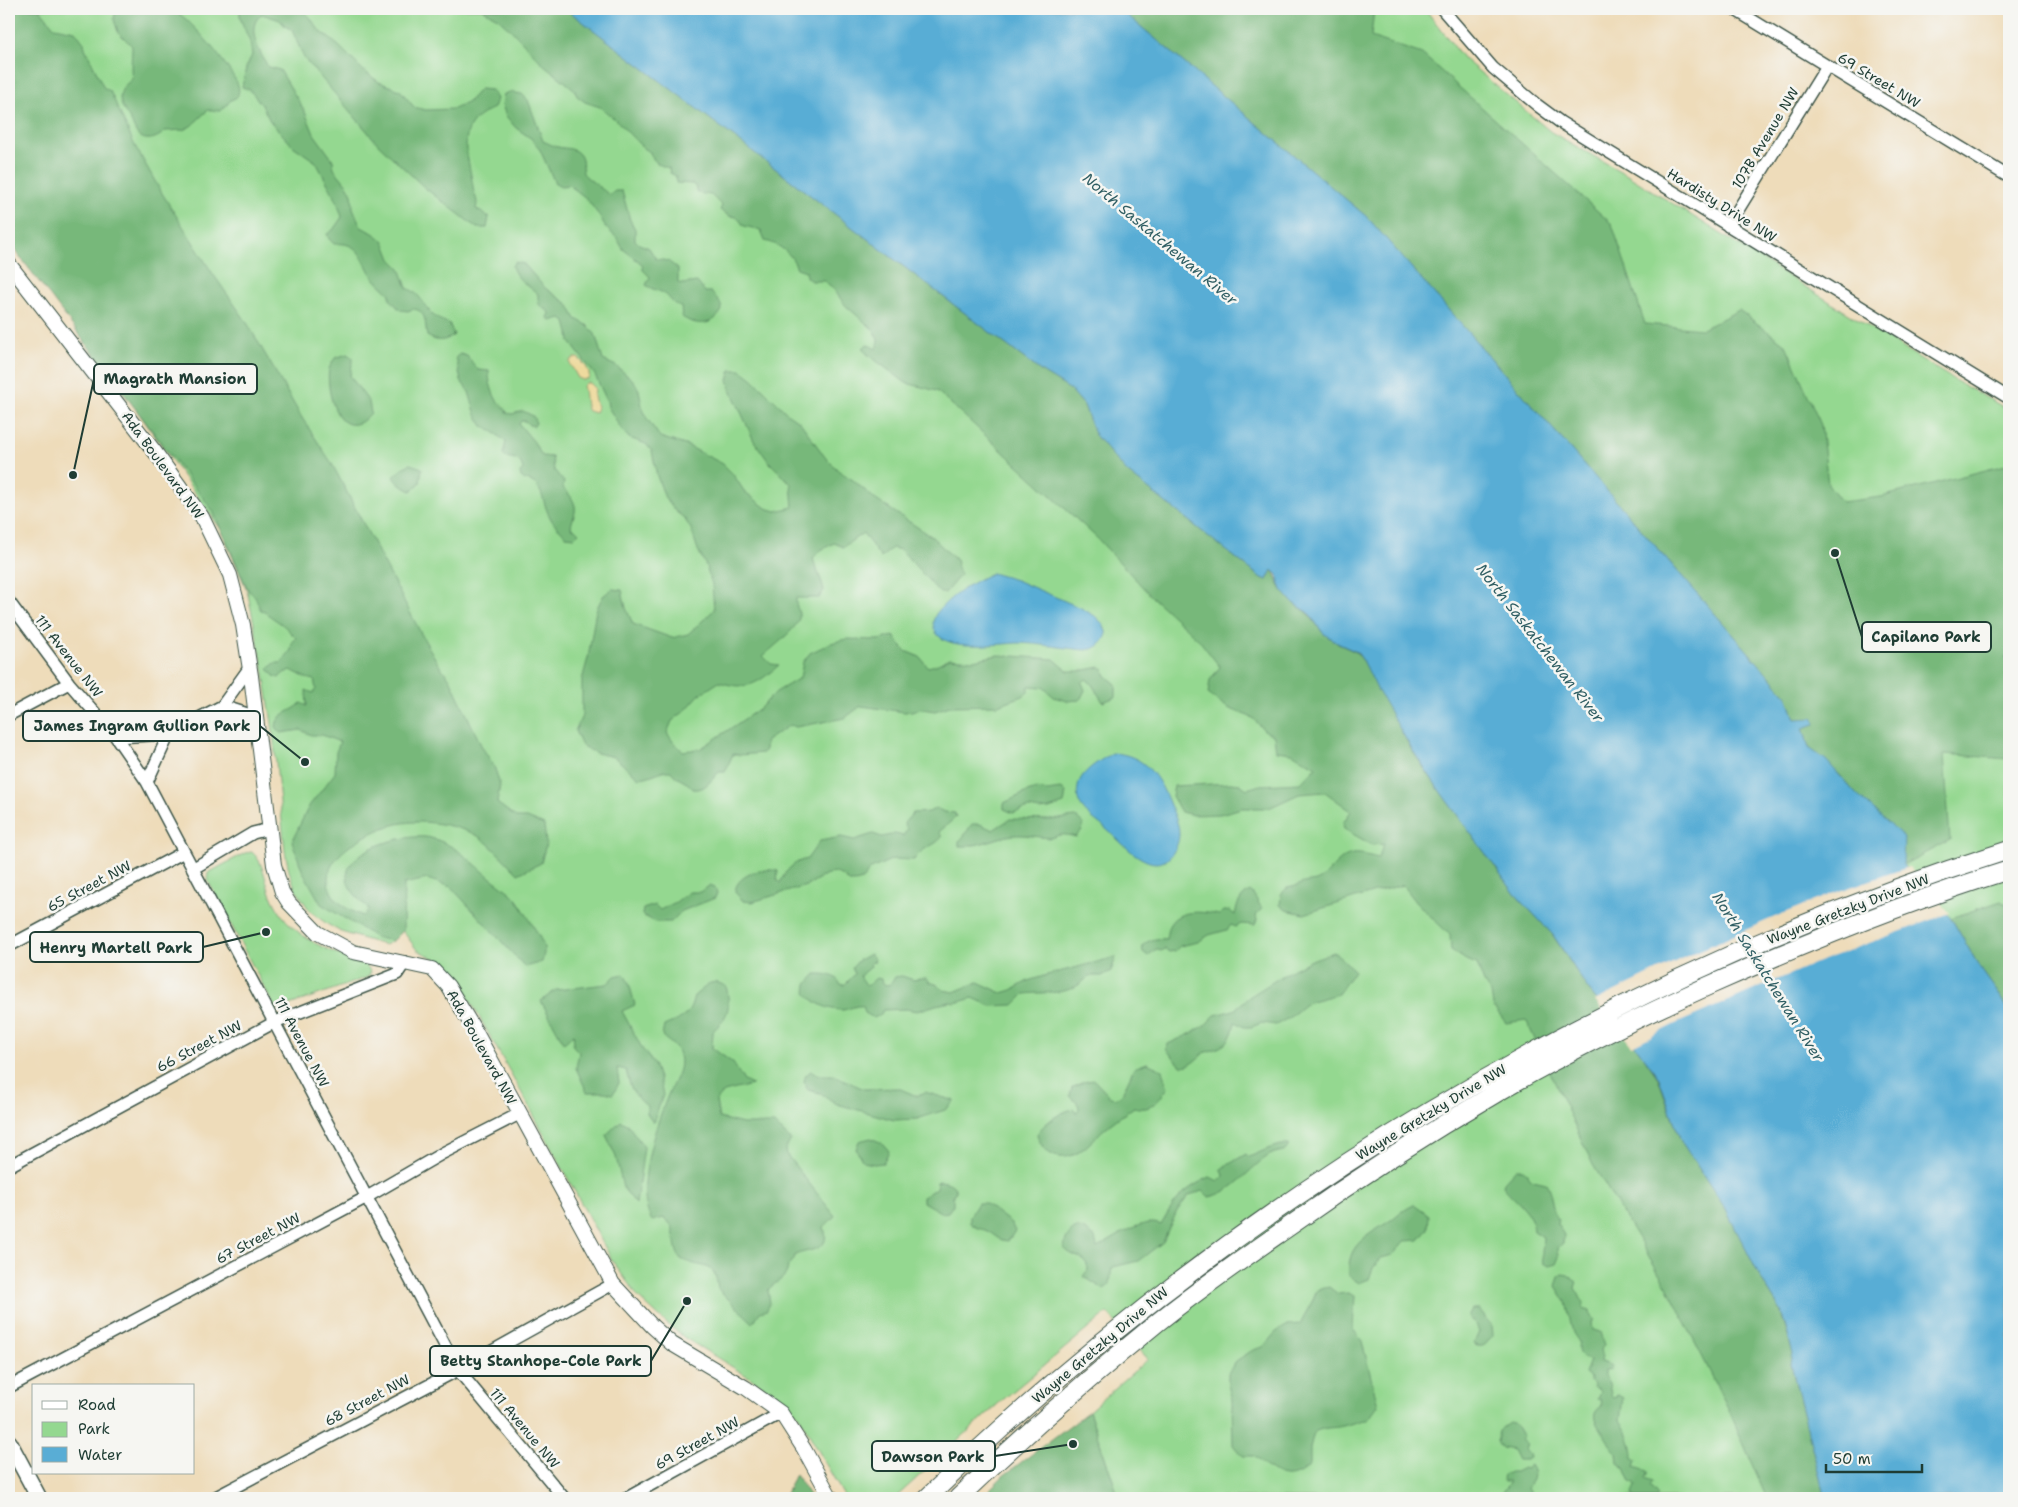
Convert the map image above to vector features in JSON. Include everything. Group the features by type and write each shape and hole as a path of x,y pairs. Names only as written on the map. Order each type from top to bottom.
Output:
{"main road":[{"name":"Wayne Gretzky Drive NW","path":"927,1498 1076,1362 1226,1245 1290,1200 1394,1132 1488,1077 1616,1008 1736,953 1862,901 2005,851"},
{"name":"Wayne Gretzky Drive NW","path":"958,1498 1024,1436 1160,1320 1322,1203 1405,1148 1500,1091 1600,1038 1738,973 1879,915 2009,870"},
{"path":"9,1442 39,1498"}],"street":[{"name":"Hardisty Drive NW","path":"1442,9 1492,68 1537,105 1583,137 2009,398"},
{"name":"69 Street NW","path":"1734,9 2009,177"},
{"name":"107B Avenue NW","path":"1728,226 1827,66"},
{"name":"Ada Boulevard NW","path":"9,264 155,452 202,517 230,574 243,625 250,667 269,830 274,865 282,892 307,924 329,941 353,952 432,969 448,986 477,1034 613,1284 652,1326 672,1344 746,1388 781,1413 828,1493"},
{"name":"111 Avenue NW","path":"9,602 69,683 116,737 147,782 458,1370 564,1498"},
{"path":"116,737 169,734 222,706 250,667"},
{"path":"9,715 69,683"},
{"path":"222,706 257,717"},
{"path":"147,782 169,734"},
{"path":"194,868 253,833 269,830"},
{"name":"65 Street NW","path":"9,946 184,852"},
{"name":"66 Street NW","path":"9,1166 275,1022 397,974 405,962"},
{"name":"67 Street NW","path":"9,1387 519,1114"},
{"name":"68 Street NW","path":"214,1498 458,1370 613,1284"},
{"name":"69 Street NW","path":"627,1498 781,1413"}],"green space":[{"path":"159,8 177,12 206,40 230,72 238,86 239,92 237,97 231,100 221,111 208,110 191,126 183,130 165,131 150,139 139,136 120,100 122,90 132,79 132,46 118,32 114,19 116,9"},
{"path":"9,9 566,9 900,263 1094,435 1127,471 1260,577 1323,633 1356,652 1411,749 1515,894 1552,935 1588,989 1659,1079 1681,1142 1781,1311 1794,1353 1790,1366 1824,1498 1119,1498 1089,1411 1148,1359 1107,1313 999,1403 895,1498 845,1498 799,1416 778,1395 685,1338 638,1297 613,1262 463,988 442,962 417,950 403,931 393,941 384,945 341,932 310,911 296,890 289,871 285,851 272,723 247,590 220,528 113,377 9,242"},
{"path":"9,9 40,9 54,27 75,31 84,43 104,88 110,91 134,144 160,190 213,274 246,321 302,418 331,462 424,639 439,665 450,679 482,747 494,766 500,785 497,803 517,818 527,818 544,825 546,844 541,863 518,874 481,838 467,831 425,822 393,825 357,841 335,860 329,871 328,883 333,895 347,908 364,916 369,910 354,894 348,883 348,871 354,861 364,852 392,841 407,838 431,838 456,849 515,897 543,943 542,962 525,967 451,887 427,879 404,884 403,931 393,941 377,938 321,904 302,870 292,841 309,806 335,773 336,752 340,742 322,735 311,735 301,730 281,733 276,727 282,715 301,703 307,706 306,690 313,693 316,689 314,680 291,670 279,678 274,676 268,669 275,663 281,663 291,650 292,643 296,638 283,625 260,609 255,596 248,590 213,511 9,242"},
{"path":"240,9 299,9 309,16 319,30 339,46 364,71 379,82 400,90 414,107 425,110 453,109 467,103 480,89 492,90 497,99 494,108 481,115 473,123 468,131 466,141 468,162 477,200 476,209 489,217 487,228 477,228 425,188 379,145 304,58 292,30 280,20 262,14 254,26 255,40 268,67 280,70 305,112 314,134 333,160 334,169 348,186 352,194 353,208 361,227 384,241 391,259 400,268 407,288 419,296 434,316 449,323 454,335 441,340 427,336 421,312 413,309 408,311 400,310 390,299 390,294 373,277 354,248 348,245 334,244 329,239 327,234 333,230 342,217 337,201 316,162 293,146 270,121 262,105 250,90 242,87 246,68 252,55 250,42 240,18"},
{"path":"482,9 566,9 1042,372 1071,390 1084,405 1095,435 1127,472 1260,577 1267,580 1272,569 1282,590 1293,603 1307,612 1323,633 1338,644 1356,652 1364,662 1411,749 1442,794 1515,894 1552,934 1588,989 1638,1049 1658,1078 1681,1141 1725,1208 1760,1277 1780,1310 1793,1353 1791,1365 1825,1498 1767,1498 1728,1408 1667,1286 1593,1165 1526,1020 1506,1023 1493,1006 1491,993 1484,983 1477,964 1466,960 1451,950 1450,935 1417,903 1403,885 1304,914 1286,910 1280,905 1281,894 1287,888 1318,880 1348,855 1364,854 1378,858 1384,844 1372,845 1344,829 1343,823 1351,811 1325,792 1299,794 1269,808 1242,808 1220,814 1193,815 1181,812 1172,796 1174,786 1231,783 1240,784 1247,789 1260,785 1301,783 1316,767 1292,753 1276,751 1274,736 1264,730 1253,718 1228,708 1208,694 1210,680 1220,667 1199,640 1152,597 1097,538 937,391 906,383 867,354 863,348 867,344 876,349 878,346 874,330 846,306 832,287 824,281 811,281 806,277 806,271 797,268 785,250 765,241 761,230 744,226 737,217 729,216 720,210 722,206 711,195 697,193 695,186 692,184 676,183 676,176 670,173 669,168 655,160 650,152 644,149 616,120 600,107 585,102 577,96 574,89 544,65 510,29 499,19"},
{"path":"1120,9 1425,9 1464,59 1551,132 1627,175 1956,381 2009,410 2009,1012 1951,918 1903,865 1367,217"},
{"path":"1120,9 1374,9 1371,37 1422,54 1612,224 1645,324 1702,329 1739,310 1786,345 1821,425 1828,484 1842,502 1881,497 2009,464 2009,657 2005,658 2009,661 2009,759 1944,754 1950,840 1903,865 1850,787 1824,760 1809,748 1803,728 1795,719 1787,696 1367,217"},
{"path":"510,92 522,94 528,100 543,141 556,147 572,149 577,152 582,159 584,175 610,195 615,191 622,191 630,220 635,229 635,240 649,248 656,259 668,261 678,269 678,283 697,282 705,292 711,292 720,302 722,310 714,320 698,323 687,320 682,317 681,307 665,294 646,285 650,277 643,270 642,264 623,249 617,238 606,228 586,198 569,185 561,186 555,183 540,150 532,139 516,128 506,116 502,105 504,94"},
{"path":"515,262 524,264 545,288 568,304 576,319 587,325 595,334 603,360 616,366 634,381 639,390 646,417 660,437 688,446 723,464 733,474 744,491 766,508 776,511 793,507 791,484 769,462 754,441 731,390 728,380 731,370 741,370 753,379 788,414 800,422 825,457 839,471 853,480 876,500 931,536 956,560 960,575 945,593 940,593 901,550 892,548 881,558 863,533 843,547 834,543 821,550 813,558 824,590 819,598 796,598 799,615 798,622 784,638 763,656 771,664 779,665 752,684 738,686 719,682 699,695 685,711 672,721 667,733 683,751 700,749 759,709 776,692 800,678 803,662 810,653 831,643 846,639 878,640 894,636 905,651 920,657 928,667 950,658 973,660 998,655 1054,659 1068,671 1100,667 1104,669 1105,675 1116,684 1116,697 1103,702 1091,683 1086,679 1082,683 1085,690 1080,700 1067,701 1054,697 1043,687 1029,686 1028,692 1023,696 998,705 950,706 935,711 922,709 905,712 861,706 845,718 796,727 790,725 766,741 763,753 733,754 725,772 719,772 708,784 697,789 693,789 671,771 639,778 614,757 596,753 582,746 575,731 582,716 582,680 588,658 596,610 603,596 612,589 622,590 626,608 633,624 672,638 688,634 714,610 712,584 691,529 684,518 675,511 665,498 657,476 652,451 646,444 629,438 622,430 608,407 595,375 570,342 566,322 561,318 550,321 548,318 550,313 539,305 538,294 519,279 514,271 512,266"},
{"path":"347,354 353,358 350,376 369,402 371,413 361,422 350,424 343,421 338,415 331,396 328,376 329,369 335,358"},
{"path":"460,354 467,356 478,370 489,371 493,392 507,413 512,414 523,411 533,416 536,423 534,426 529,425 525,421 521,421 519,424 534,442 542,456 552,457 554,470 564,482 563,488 570,495 575,505 571,528 579,533 575,537 566,536 553,522 547,512 539,489 536,485 521,477 520,472 523,469 519,461 505,457 503,454 506,442 483,426 476,415 469,392 461,381 456,357"},
{"path":"410,464 422,468 420,483 411,491 400,485 394,477 402,468"},
{"path":"1037,789 1047,791 1061,789 1066,792 1064,804 1049,809 1029,808 1013,813 1004,809 1004,803"},
{"path":"936,808 944,812 955,813 956,817 939,832 942,837 939,841 921,852 914,860 893,859 869,870 863,879 856,882 849,882 843,876 836,873 827,874 806,886 752,902 743,901 735,892 740,881 745,876 759,871 778,871 777,880 780,883 790,867 807,859 820,841 841,837 854,840 873,834 882,837 895,834 903,836 907,830 904,823 913,813 929,812"},
{"path":"1076,817 1084,824 1076,837 1058,835 1050,838 1012,835 977,844 959,846 959,841 972,824 980,824 993,830 1010,819 1050,820"},
{"path":"252,852 259,860 270,893 286,921 309,940 366,965 371,972 368,977 281,1008 275,1008 207,879 208,873 245,853"},
{"path":"710,885 715,887 717,893 715,898 682,911 671,922 656,922 642,915 643,909 655,905 660,910 676,902 689,892 701,892"},
{"path":"1250,891 1262,908 1256,916 1255,925 1241,924 1236,927 1231,925 1227,930 1209,935 1198,942 1180,946 1175,951 1169,952 1165,949 1161,951 1156,949 1148,956 1143,952 1142,946 1150,940 1166,939 1169,926 1180,915 1193,912 1219,915 1224,911 1230,911 1235,915 1240,901"},
{"path":"2001,901 2009,905 2009,1012 2003,1000 1980,968 1951,918"},
{"path":"1334,952 1354,971 1338,994 1308,1002 1290,1017 1276,1025 1262,1023 1251,1027 1244,1027 1235,1022 1233,1031 1224,1045 1204,1053 1188,1065 1181,1066 1166,1049 1168,1044 1194,1032 1215,1015 1234,1010 1249,997 1293,969"},
{"path":"870,954 875,959 874,962 870,963 871,967 860,976 867,986 876,978 881,979 882,984 889,985 895,977 902,976 914,980 927,978 943,990 954,992 978,982 1002,993 1047,975 1116,957 1111,971 1102,976 1089,976 1082,983 1059,992 1025,994 1014,1005 991,1006 973,998 955,1003 950,1002 936,1005 917,1011 906,1009 883,1010 881,1014 874,1018 865,1013 863,1006 843,1010 827,1008 806,993 807,984 816,974 833,976 840,984 844,985 855,974 852,968 859,960"},
{"path":"624,974 629,983 635,1005 622,1011 643,1050 654,1064 663,1095 653,1123 647,1113 647,1106 632,1090 626,1070 617,1068 619,1083 613,1094 587,1092 576,1068 579,1052 573,1046 574,1034 564,1043 541,1001 556,990 607,984 615,976"},
{"path":"716,982 726,986 728,1005 725,1016 713,1031 712,1048 733,1063 744,1081 752,1085 724,1092 716,1101 719,1118 743,1124 774,1124 791,1140 785,1150 786,1154 835,1216 824,1227 825,1241 822,1245 813,1250 795,1255 794,1260 788,1265 784,1277 768,1290 770,1303 767,1310 760,1312 753,1323 718,1289 714,1273 711,1269 681,1259 676,1249 672,1227 664,1218 652,1221 647,1208 645,1193 648,1158 663,1108 680,1066 679,1055 676,1049 662,1036 664,1026 684,1016 690,1008 694,996 710,983"},
{"path":"1147,1063 1162,1070 1168,1088 1154,1104 1146,1108 1134,1107 1079,1152 1059,1157 1047,1152 1039,1141 1037,1134 1053,1118 1073,1109 1076,1113 1079,1109 1078,1104 1070,1096 1072,1088 1083,1082 1094,1080 1110,1097 1116,1098 1122,1094 1134,1068"},
{"path":"811,1071 819,1075 833,1075 864,1089 898,1088 917,1096 925,1092 955,1101 945,1110 917,1119 894,1120 837,1104 820,1093 808,1090 804,1081 806,1075"},
{"path":"621,1121 628,1125 644,1147 636,1204 623,1188 616,1157 606,1135"},
{"path":"871,1138 882,1143 889,1151 883,1163 863,1162 856,1149 859,1141"},
{"path":"1281,1145 1289,1145 1286,1150 1272,1154 1262,1160 1227,1190 1209,1197 1203,1191 1189,1195 1177,1211 1163,1242 1138,1261 1113,1267 1110,1283 1103,1289 1083,1276 1088,1270 1085,1262 1064,1248 1068,1236 1077,1228 1083,1229 1095,1237 1097,1248 1137,1226 1154,1223 1161,1225 1171,1208 1193,1186 1210,1177 1218,1181 1223,1178 1224,1175 1221,1169 1246,1154 1249,1157"},
{"path":"1516,1169 1523,1169 1528,1173 1529,1179 1546,1183 1548,1186 1553,1210 1558,1220 1557,1224 1564,1235 1563,1243 1558,1248 1559,1257 1556,1264 1549,1266 1543,1263 1543,1237 1534,1231 1533,1224 1526,1211 1503,1186 1504,1182"},
{"path":"937,1182 951,1184 956,1192 953,1194 953,1205 948,1212 942,1213 923,1202 923,1197 936,1188"},
{"path":"978,1203 985,1203 1011,1223 1015,1231 1008,1241 970,1223 970,1216"},
{"path":"1414,1204 1429,1215 1428,1229 1419,1240 1404,1241 1393,1255 1381,1258 1373,1268 1369,1279 1359,1283 1349,1276 1351,1256 1360,1242 1404,1209"},
{"path":"1563,1274 1577,1281 1575,1288 1583,1302 1583,1309 1590,1311 1591,1317 1594,1319 1592,1323 1593,1330 1600,1332 1604,1346 1600,1350 1602,1358 1599,1361 1612,1366 1611,1370 1605,1371 1605,1376 1609,1383 1611,1395 1613,1397 1618,1395 1623,1398 1620,1420 1629,1438 1633,1458 1637,1460 1635,1467 1647,1471 1647,1475 1644,1478 1653,1481 1650,1486 1658,1495 1656,1498 1634,1498 1635,1484 1631,1482 1625,1468 1618,1463 1617,1452 1596,1421 1595,1414 1602,1406 1601,1400 1597,1399 1600,1392 1593,1387 1589,1380 1590,1378 1585,1374 1590,1360 1580,1354 1578,1349 1579,1342 1573,1333 1566,1302 1556,1286 1559,1277"},
{"path":"1329,1287 1338,1294 1348,1293 1355,1296 1353,1329 1362,1341 1378,1406 1368,1420 1314,1432 1310,1448 1310,1465 1294,1475 1281,1475 1268,1468 1254,1456 1242,1456 1233,1445 1232,1400 1228,1385 1228,1373 1236,1361 1253,1350 1263,1347 1276,1332 1288,1325 1300,1324 1317,1290"},
{"path":"1472,1309 1479,1309 1491,1324 1492,1336 1483,1346 1475,1345 1474,1343 1479,1332 1468,1316"},
{"path":"1089,1411 1119,1498 981,1498 1003,1476"},
{"path":"1509,1423 1516,1425 1523,1437 1520,1440 1527,1444 1525,1450 1530,1458 1518,1460 1513,1450 1502,1448 1497,1442 1499,1430"},
{"path":"1530,1465 1534,1474 1533,1480 1526,1488 1529,1491 1529,1498 1501,1498 1502,1492 1510,1482 1502,1480 1503,1475 1525,1469"},
{"path":"795,1474 811,1498 784,1498"}],"sand":[{"path":"578,358 584,364 589,372 589,378 583,380 578,378 570,364 570,361"},
{"path":"586,383 590,383 595,388 594,397 597,407 595,413 588,411 585,403 583,386"}],"water":[{"name":"North Saskatchewan River","path":"566,9 1120,9 1367,217 1787,696 1795,719 1814,718 1815,724 1803,728 1809,748 1826,760 1857,795 1904,837 1903,865 1951,918 1980,968 2003,1000 2009,1012 2009,1498 1825,1498 1791,1365 1793,1353 1781,1311 1760,1277 1725,1208 1681,1141 1659,1078 1638,1049 1588,989 1553,935 1515,894 1442,794 1411,748 1357,652 1339,644 1323,633 1308,612 1293,603 1282,590 1277,575 1272,570 1267,580 1260,577 1127,472 1095,435 1084,405 1071,390 1042,372"},
{"path":"992,573 1016,580 1095,616 1103,624 1107,634 1105,638 1099,646 1085,650 1020,643 959,644 939,636 933,622 941,608 962,590"},
{"path":"1112,753 1124,754 1142,763 1156,777 1166,795 1177,822 1179,837 1176,847 1169,858 1161,862 1153,863 1136,855 1087,814 1079,802 1078,789 1082,776 1091,767"}],"pier":[{"path":"1909,867 1950,913 1818,962 1673,1025 1632,1046 1595,1001 1689,955 1784,913 1842,890"}],"place":[{"name":"Magrath Mansion","path":"73,475"},
{"name":"Capilano Park","path":"1835,553"},
{"name":"James Ingram Gullion Park","path":"305,762"},
{"name":"Henry Martell Park","path":"266,932"},
{"name":"Betty Stanhope-Cole Park","path":"687,1301"},
{"name":"Dawson Park","path":"1073,1444"}]}
